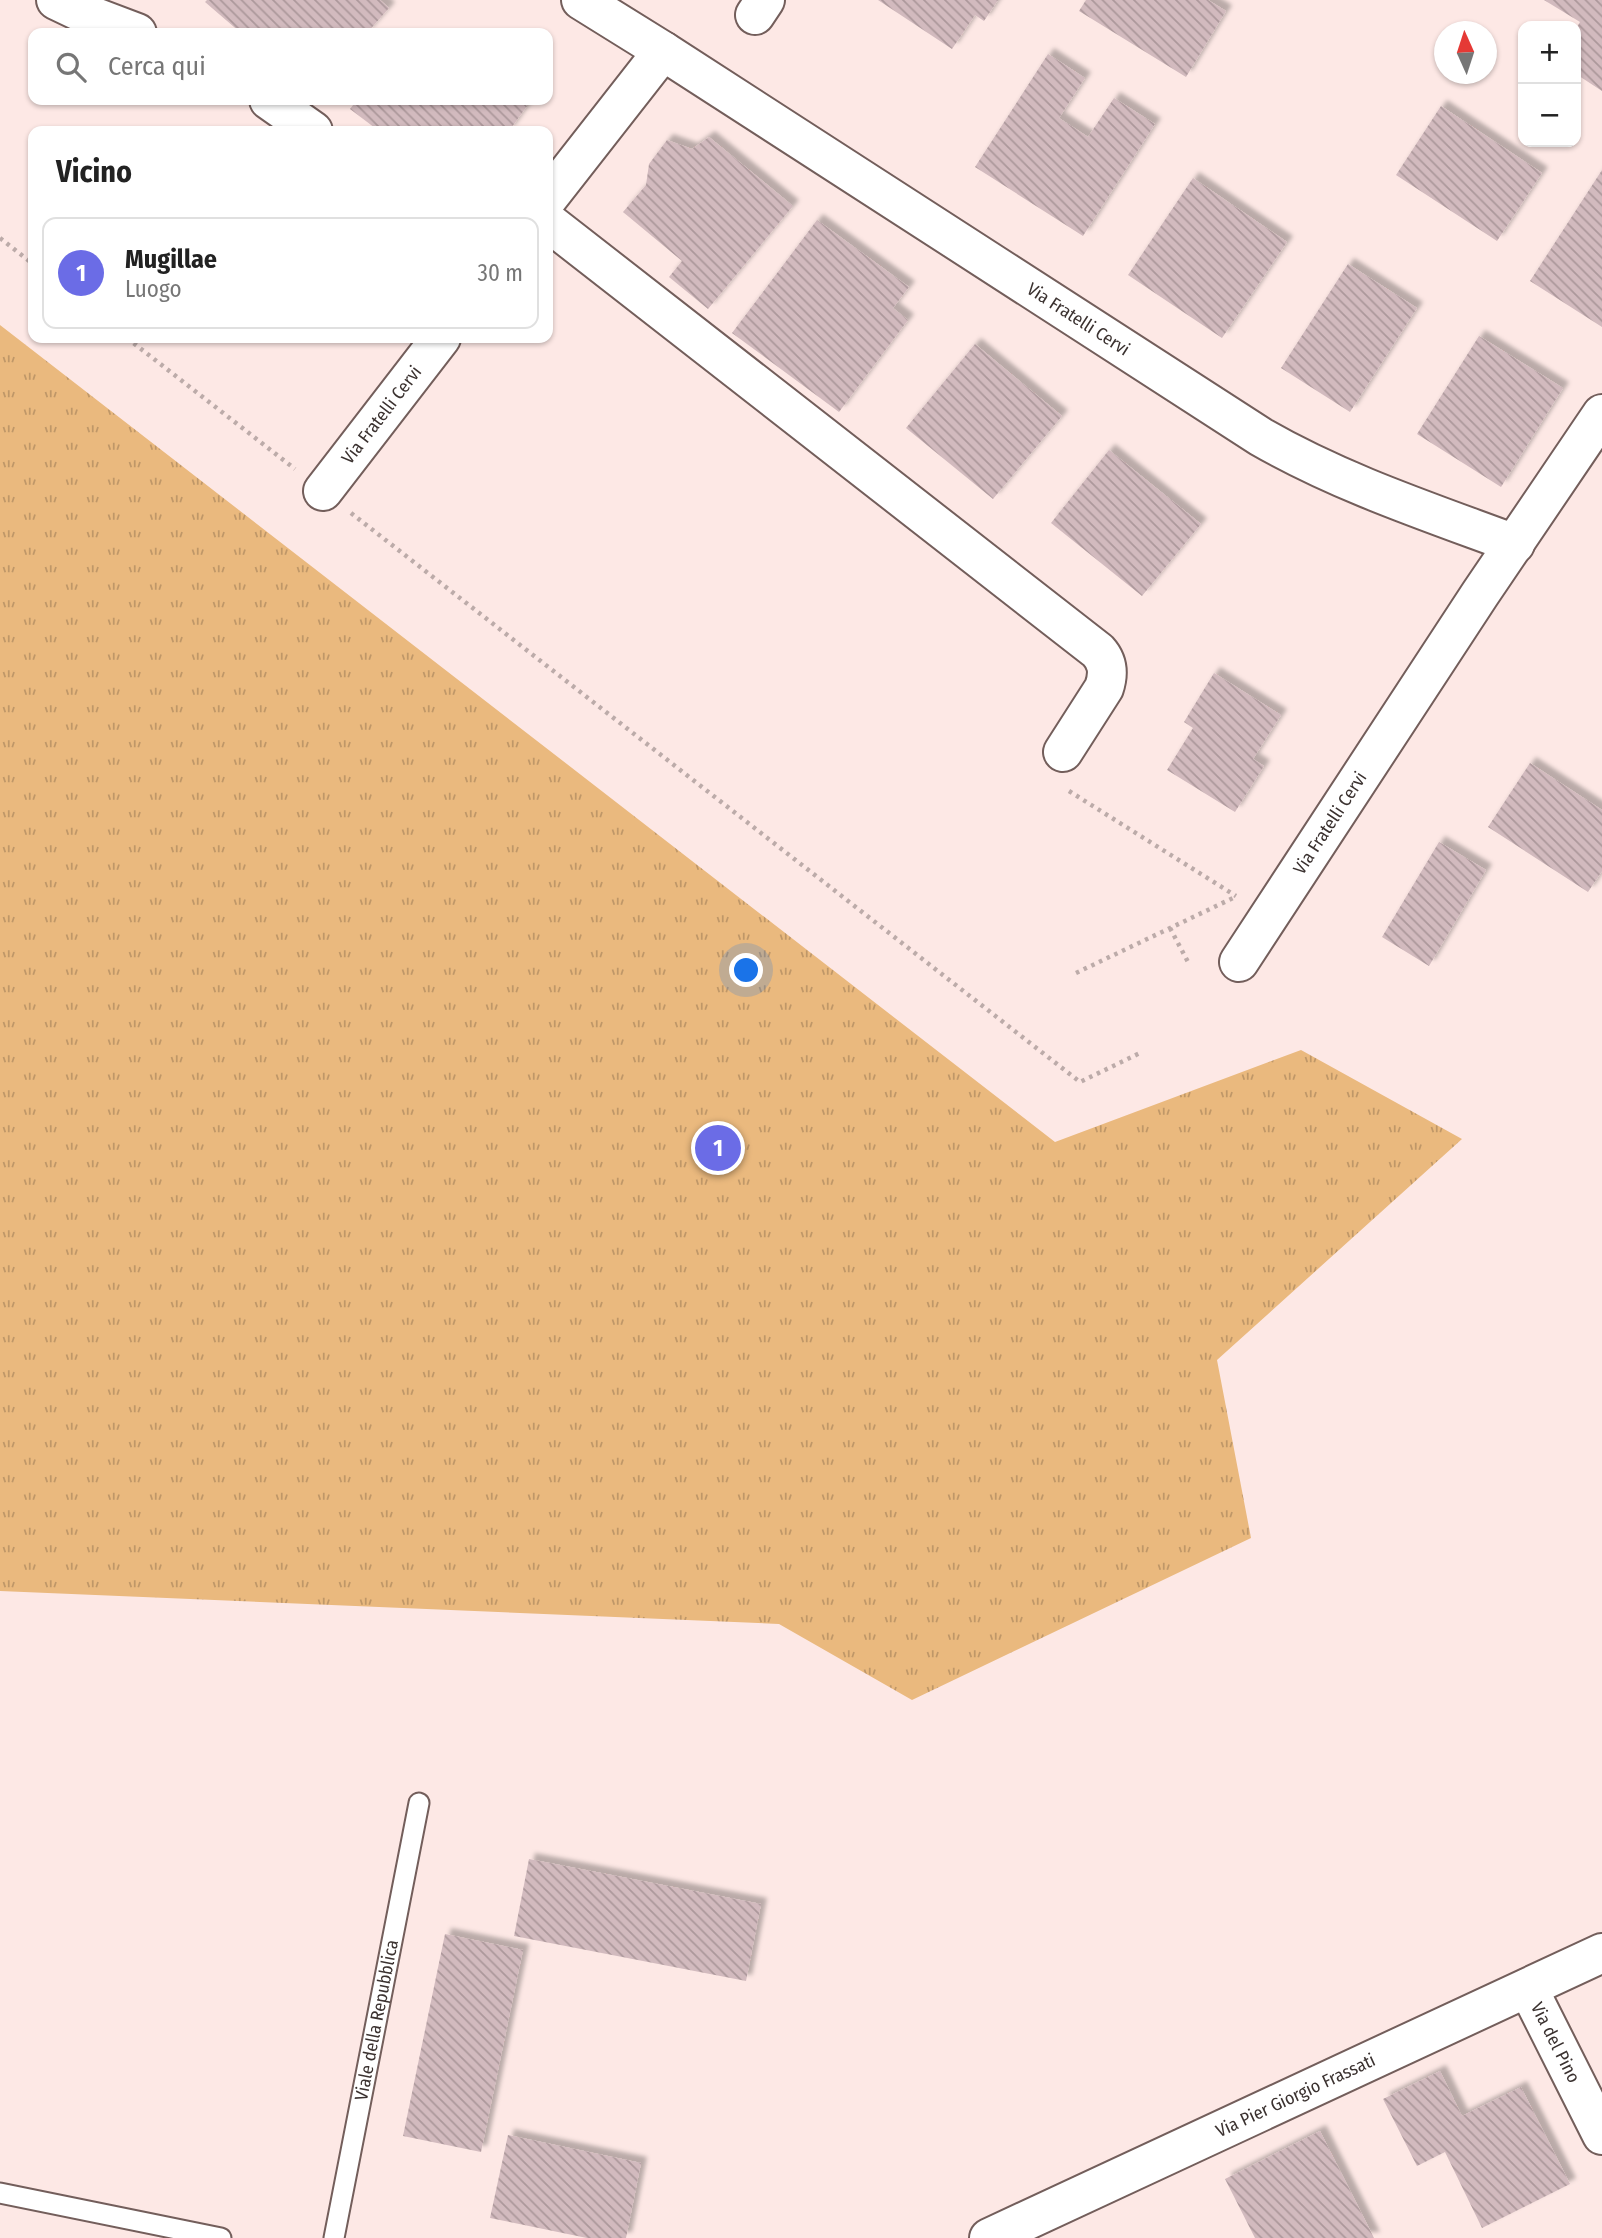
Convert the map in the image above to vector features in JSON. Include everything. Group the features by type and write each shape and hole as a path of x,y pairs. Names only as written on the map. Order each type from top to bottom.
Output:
{"street":[{"path":"56,0 124,28"},
{"name":"Via Fratelli Cervi","path":"581,0 1261,437 1339,477 1515,544"},
{"path":"553,192 663,51"},
{"path":"276,105 306,126"},
{"path":"553,226 1098,651 1107,664 1104,688 1063,752"},
{"name":"Via Fratelli Cervi","path":"323,491 437,343"},
{"name":"Via Fratelli Cervi","path":"1239,962 1602,414"},
{"name":"Via Pier Giorgio Frassati","path":"989,2238 1602,1953"},
{"name":"Via del Pino","path":"1528,1988 1602,2135"}],"lane":[{"name":"Viale della Repubblica","path":"334,2238 419,1803"},
{"path":"0,2193 221,2238"}],"path":[{"path":"0,238 28,260"},
{"path":"133,343 1080,1082 1140,1054"},
{"path":"1068,790 1237,896 1076,973"},
{"path":"1170,928 1188,962"}],"green space":[{"path":"0,325 1055,1142 1301,1050 1462,1139 1217,1360 1251,1538 912,1700 779,1624 0,1591"}],"building":[{"path":"380,0 389,8 371,28 235,28 205,2"},
{"path":"878,0 998,0 984,21 975,15 952,49"},
{"path":"1086,0 1208,0 1226,11 1186,77 1079,11"},
{"path":"1544,0 1602,0 1602,91 1581,77 1581,21"},
{"path":"1048,54 1085,78 1059,118 1088,137 1114,98 1155,124 1083,236 975,167"},
{"path":"353,105 527,106 513,126 372,126 350,109"},
{"path":"1441,106 1542,173 1497,241 1396,175"},
{"path":"709,137 793,206 708,309 669,277 682,261 623,212 646,185 649,164 667,140 692,149"},
{"path":"1602,170 1602,327 1530,281"},
{"path":"1193,178 1287,242 1222,338 1128,275"},
{"path":"817,220 909,287 893,308 908,320 839,412 732,333"},
{"path":"1348,264 1417,308 1350,412 1281,368"},
{"path":"1479,336 1563,388 1501,487 1417,434"},
{"path":"975,344 1062,416 993,499 906,428"},
{"path":"1109,450 1201,524 1142,596 1051,523"},
{"path":"1214,673 1281,715 1253,759 1264,766 1235,812 1167,770 1193,728 1184,722"},
{"path":"1530,763 1602,810 1602,871 1588,892 1488,827"},
{"path":"1439,842 1486,870 1429,966 1382,937"},
{"path":"529,1859 761,1904 746,1981 514,1936"},
{"path":"445,1934 523,1950 481,2152 403,2136"},
{"path":"1440,2071 1462,2116 1521,2087 1570,2184 1482,2228 1445,2152 1417,2166 1383,2099"},
{"path":"1320,2131 1374,2238 1255,2238 1225,2179"},
{"path":"508,2135 641,2163 626,2238 587,2238 490,2218"}],"place":[{"name":"Mugillae","path":"718,1148"}]}
